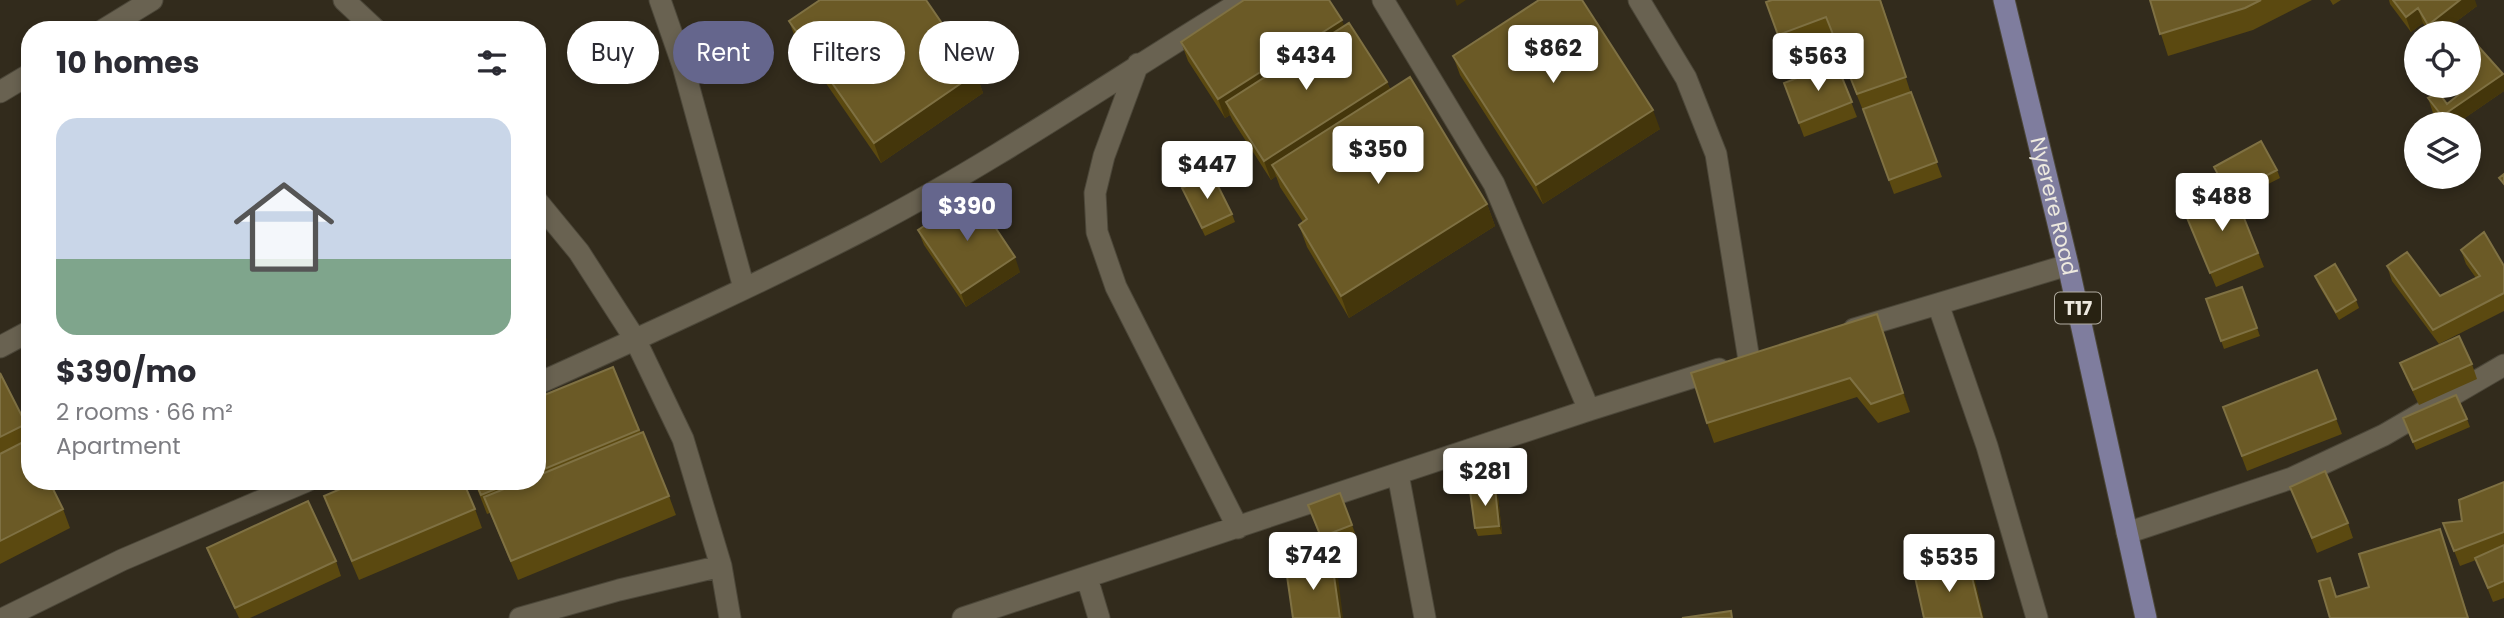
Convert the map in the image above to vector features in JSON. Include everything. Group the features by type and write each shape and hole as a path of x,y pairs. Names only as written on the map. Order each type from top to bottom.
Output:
{"main road":[{"name":"Nyerere Road","path":"2004,0 2068,265 2146,618"}],"street":[{"path":"118,21 152,0"},
{"path":"344,0 366,21"},
{"path":"660,0 683,66 744,288"},
{"path":"546,380 873,225 990,159 1244,0"},
{"path":"1383,0 1494,184 1589,410"},
{"path":"1639,0 1686,78 1716,154 1749,360"},
{"path":"1138,64 1104,156 1095,193 1097,232 1116,287 1238,528"},
{"path":"0,92 21,79"},
{"path":"546,212 579,252 635,340 682,439 721,566 730,618"},
{"path":"1837,334 2068,265"},
{"path":"1938,304 1987,446 2037,618"},
{"path":"0,347 21,336"},
{"path":"963,618 1589,410 1774,352"},
{"path":"2127,533 2292,478 2384,435 2504,365"},
{"path":"1398,474 1425,618"},
{"path":"4,618 122,560 286,490"},
{"path":"520,618 619,590 721,566"},
{"path":"1087,578 1098,618"}],"building":[{"path":"820,0 926,0 940,21 919,21 919,84 960,84 874,143 833,84 905,84 905,21 789,21"},
{"path":"1244,0 1329,0 1342,20 1218,99 1181,42"},
{"path":"1539,0 1582,0 1653,110 1536,185 1453,56"},
{"path":"1880,0 1906,77 1857,94 1826,17 1778,35 1766,2"},
{"path":"2150,0 2261,0 2245,8 2160,34"},
{"path":"2393,0 2460,0 2433,21 2426,21 2418,8 2406,17"},
{"path":"1349,23 1387,82 1264,161 1226,102"},
{"path":"2481,49 2503,74 2481,89"},
{"path":"1836,63 1852,102 1799,123 1784,83"},
{"path":"1410,77 1487,204 1341,296 1299,225 1307,219 1272,165"},
{"path":"1911,92 1937,162 1889,180 1863,109"},
{"path":"2428,98 2443,98 2447,104 2454,98 2468,98 2448,112 2439,112"},
{"path":"2261,141 2277,170 2229,195 2214,167"},
{"path":"1212,174 1232,214 1202,228 1182,188"},
{"path":"2234,193 2258,253 2210,273 2185,213"},
{"path":"973,194 1015,257 961,293 918,230"},
{"path":"2484,232 2504,266 2504,293 2433,330 2387,266 2407,252 2440,296 2480,276 2461,250"},
{"path":"2335,264 2356,300 2336,312 2315,276"},
{"path":"2242,287 2257,328 2221,341 2206,299"},
{"path":"1877,314 1903,393 1871,404 1850,378 1707,423 1691,373"},
{"path":"2459,336 2472,364 2413,390 2400,363"},
{"path":"613,367 639,430 546,468 546,394"},
{"path":"2317,370 2336,419 2242,456 2223,407"},
{"path":"0,373 21,414 21,426 0,437"},
{"path":"2456,395 2467,419 2413,442 2403,418"},
{"path":"643,432 669,496 511,561 484,497 502,490 546,490 546,472"},
{"path":"21,443 21,490 54,490 63,509 0,541 0,454"},
{"path":"2325,471 2348,523 2312,538 2290,487"},
{"path":"2504,482 2504,532 2454,551 2443,523 2462,521 2459,500"},
{"path":"1495,488 1499,526 1475,528 1470,491"},
{"path":"338,490 467,490 475,509 352,561 324,496"},
{"path":"479,490 493,490 481,495"},
{"path":"1340,493 1352,525 1321,537 1308,505"},
{"path":"308,501 336,561 235,608 207,548"},
{"path":"2440,529 2468,618 2330,618 2319,581 2330,578 2336,597 2369,587 2359,554"},
{"path":"2504,545 2504,581 2488,588 2475,558"},
{"path":"1332,562 1340,618 1293,618 1286,569"},
{"path":"1969,565 1982,618 1924,618 1915,577"},
{"path":"1731,611 1732,618 1682,618"}]}
